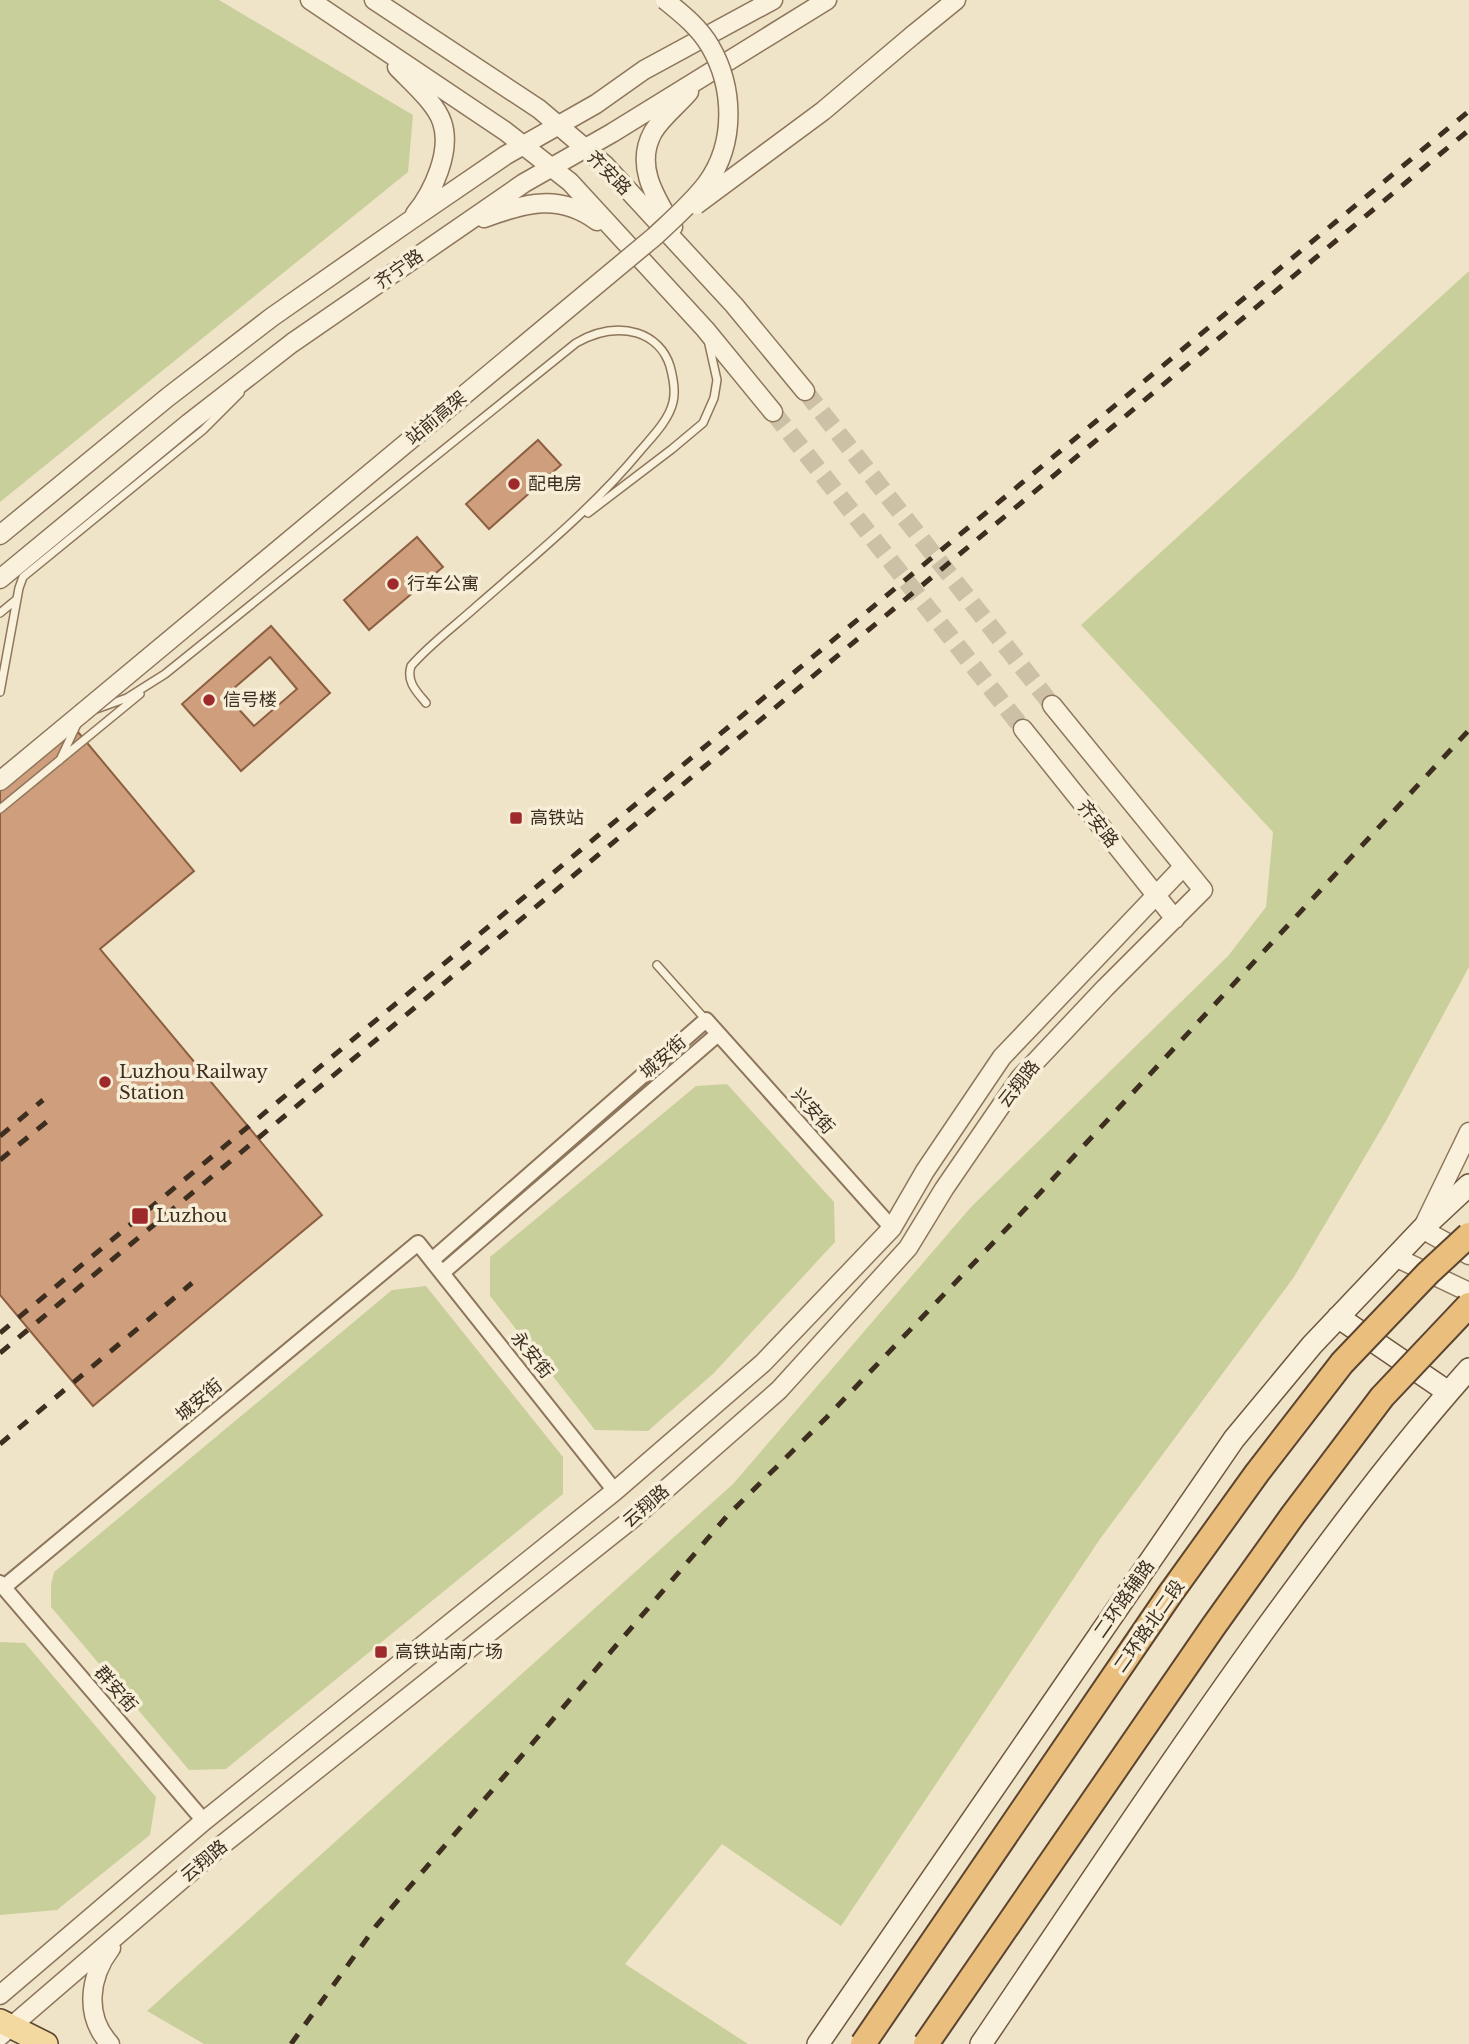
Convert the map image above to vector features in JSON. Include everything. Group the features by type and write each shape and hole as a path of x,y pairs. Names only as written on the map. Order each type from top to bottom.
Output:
{"highway":[{"name":"二环路北二段","path":"863,2044 1170,1594 1257,1473 1342,1363 1428,1273 1469,1235"},
{"path":"926,2044 1293,1515 1381,1397 1469,1305"}],"main road":[{"name":"二环路辅路","path":"818,2044 1234,1438 1338,1317 1395,1256 1469,1185"},
{"path":"1338,1317 1448,1392"},
{"path":"981,2044 1216,1699 1346,1517 1414,1431 1469,1369"},
{"path":"3,2028 46,2044"}],"street":[{"path":"310,0 523,145 573,185 705,329 773,412"},
{"name":"齐安路","path":"374,0 538,109 604,165 734,305 805,391"},
{"name":"站前高架","path":"0,781 654,237 707,183 722,152 728,125 728,98 720,68 709,44 688,20 665,0"},
{"name":"齐宁路","path":"0,535 272,317 408,222 506,155 596,104 644,71 774,0"},
{"name":"齐宁路","path":"0,579 189,423 292,344 524,183 585,149 827,0"},
{"path":"654,237 823,111 956,0"},
{"path":"375,44 435,109 442,121 444,146 441,162 422,205 408,222"},
{"path":"693,260 650,187 645,159 646,147 653,132 703,76"},
{"path":"461,226 521,206 559,203 582,211 625,243"},
{"path":"1052,705 1183,867"},
{"name":"齐安路","path":"1023,729 1175,919"},
{"name":"云翔路","path":"0,1995 204,1821 615,1491 763,1363 892,1228 925,1171 1002,1057 1183,867 1203,890 1020,1078 944,1189 908,1248 779,1390 632,1519 222,1845 3,2028"},
{"name":"兴安街","path":"706,1020 892,1228"},
{"name":"城安街","path":"432,1260 706,1020"},
{"name":"城安街","path":"442,1273 718,1034"},
{"path":"1469,1132 1422,1229 1469,1255"},
{"name":"城安街","path":"3,1591 418,1243"},
{"name":"永安街","path":"418,1243 615,1491"},
{"path":"1395,1256 1469,1292"},
{"name":"群安街","path":"3,1591 204,1821"},
{"path":"110,2044 95,2021 92,1989 106,1954 125,1928"}],"lane":[{"path":"559,534 703,423 714,398 718,380 705,329"},
{"path":"0,809 587,337 623,330 650,339 661,348 673,376 673,403 666,418 623,471 559,534 411,666 410,679 413,687 426,703"},
{"path":"0,692 3,659 23,577 203,429 292,344"},
{"path":"0,613 17,599"},
{"path":"60,760 82,713 127,698 165,674"},
{"path":"657,965 706,1020"}],"green space":[{"path":"0,0 219,0 413,115 408,172 0,502"},
{"path":"1469,271 1469,967 1386,1121 1294,1277 1100,1539 841,1926 722,1844 625,1964 748,2044 204,2044 147,2011 733,1484 971,1207 1228,956 1266,907 1273,832 1081,625"},
{"path":"727,1084 834,1202 835,1242 714,1373 648,1431 595,1430 490,1296 490,1257 696,1086"},
{"path":"426,1286 563,1457 563,1494 226,1769 189,1770 51,1607 54,1572 392,1290"},
{"path":"0,1642 25,1643 156,1797 150,1835 57,1910 0,1915"}],"building":[{"name":"配电房","path":"538,440 561,465 489,529 466,504"},
{"name":"行车公寓","path":"417,537 443,567 369,630 344,600"},
{"name":"信号楼","path":"271,626 330,693 241,771 182,704","holes":["270,657 297,689 254,726 226,695"]},
{"name":"Luzhou Railway Station","path":"73,726 194,871 100,949 322,1215 93,1406 0,1295 0,786"}],"tunnel":[{"path":"805,391 1052,705"},
{"path":"773,412 1023,729"}],"railway":[{"path":"0,1333 1469,111"},
{"path":"0,1353 1469,130"},
{"path":"291,2044 376,1926 727,1516 827,1417 1013,1222 1469,730"},
{"path":"0,1136 43,1100"},
{"path":"0,1160 55,1115"},
{"path":"0,1444 192,1283"}],"place":[{"name":"配电房","path":"514,484"},
{"name":"行车公寓","path":"393,584"},
{"name":"信号楼","path":"209,700"},
{"name":"高铁站","path":"516,818"},
{"name":"Luzhou Railway Station","path":"105,1082"},
{"name":"Luzhou","path":"140,1216"},
{"name":"高铁站南广场","path":"381,1652"}]}
